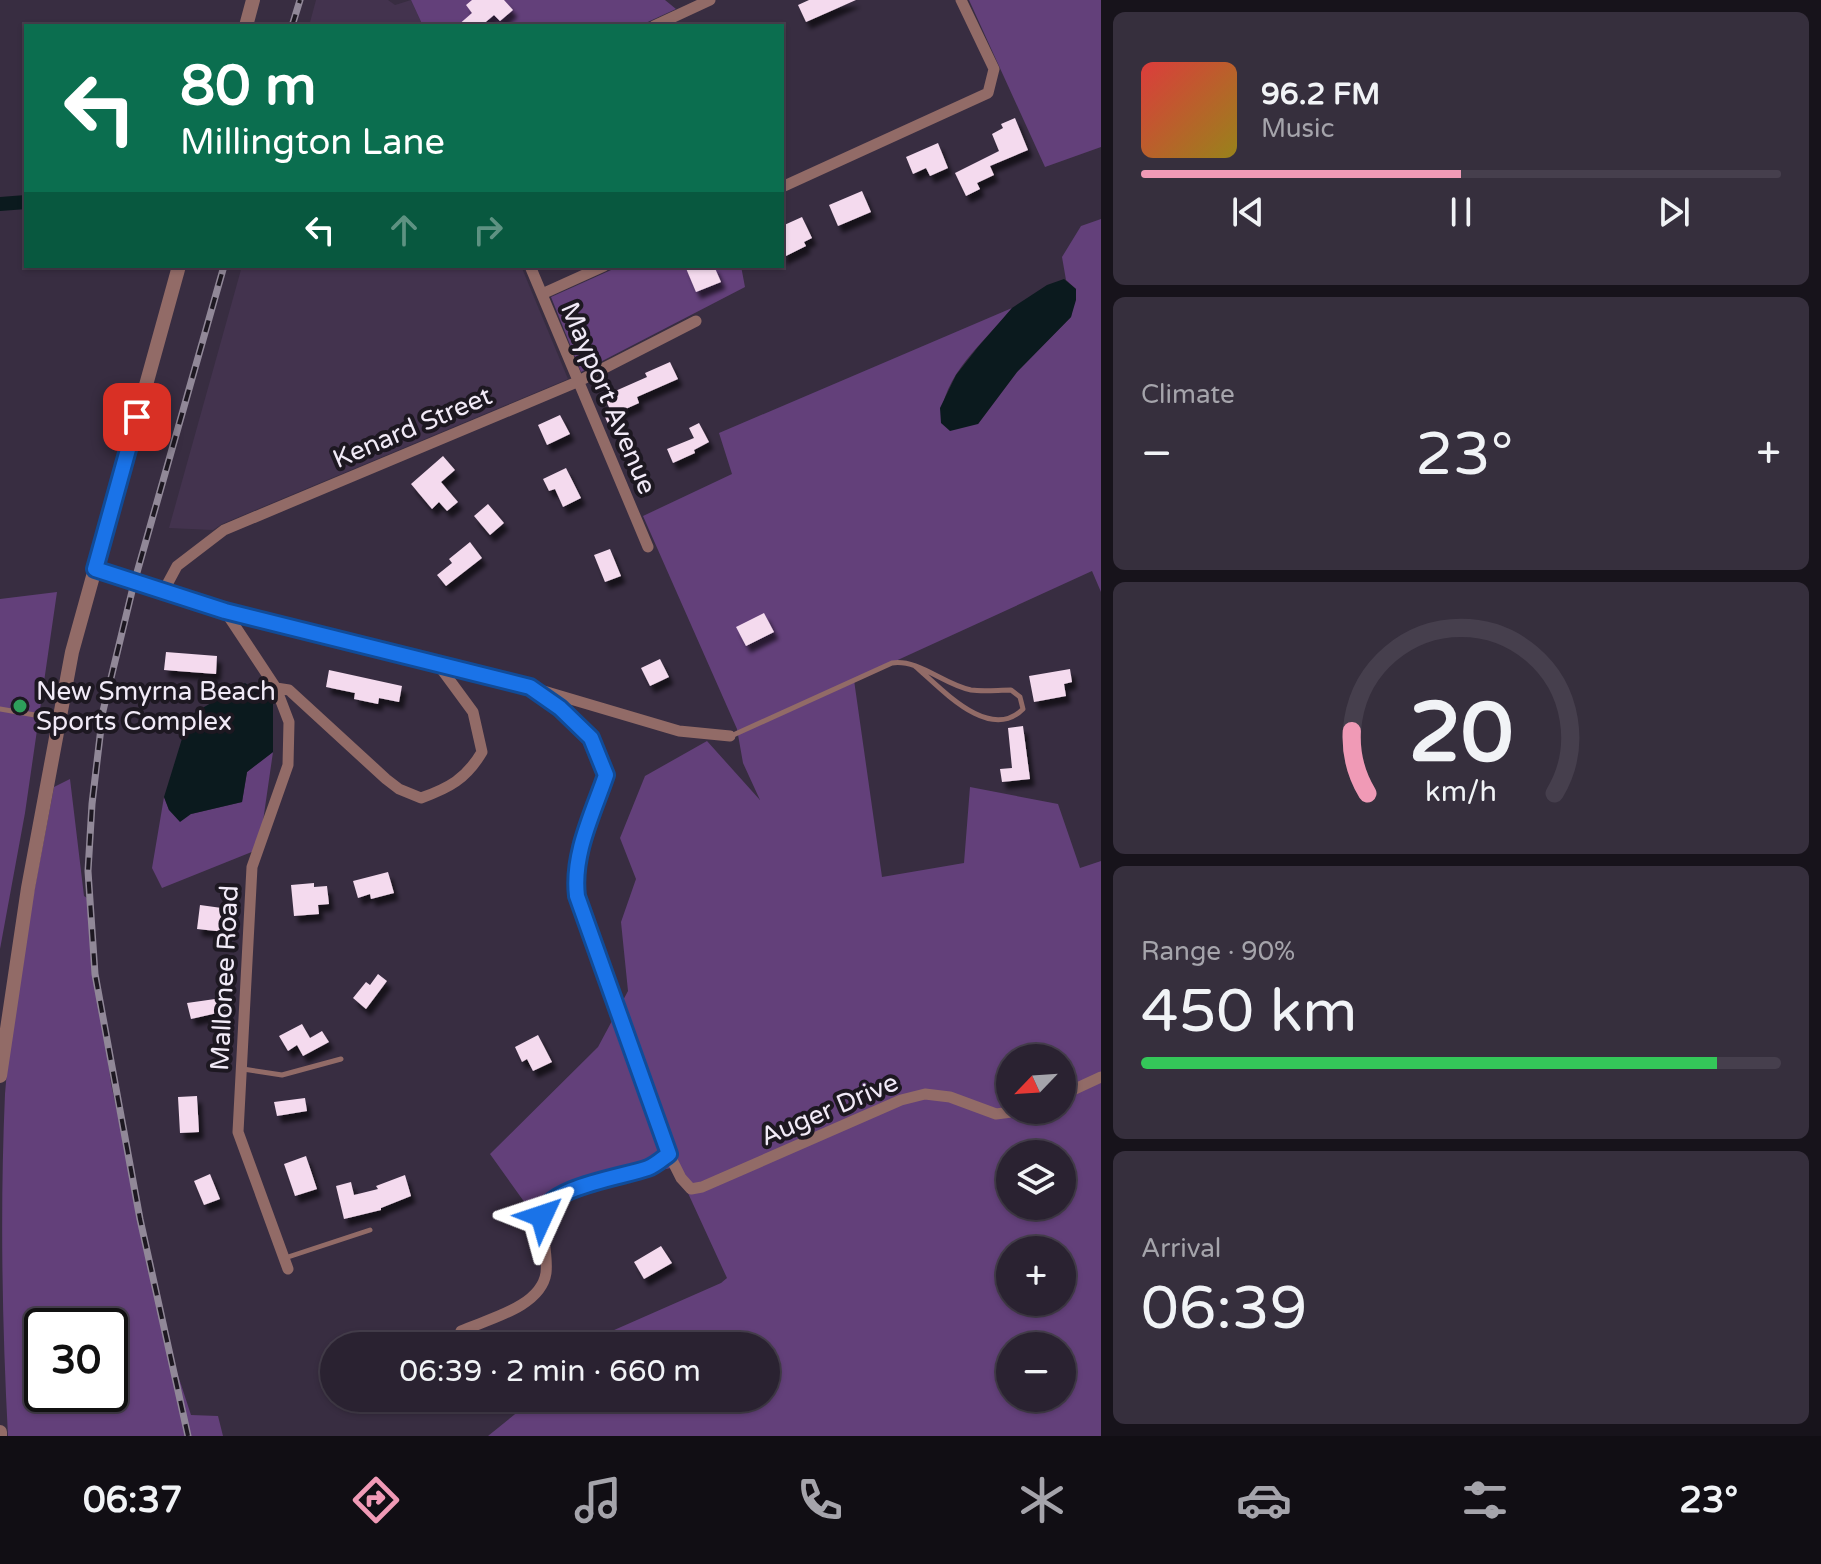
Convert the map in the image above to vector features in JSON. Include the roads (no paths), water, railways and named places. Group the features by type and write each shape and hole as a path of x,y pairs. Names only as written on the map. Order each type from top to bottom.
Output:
{"street":[{"path":"247,24 253,0"},
{"path":"658,24 710,0"},
{"path":"784,186 988,93 994,69 961,0"},
{"path":"0,1076 28,888 72,652 178,268"},
{"name":"Mayport Avenue","path":"531,268 648,547"},
{"path":"542,294 600,268"},
{"name":"Kenard Street","path":"163,592 177,566 224,530 577,382 696,321"},
{"path":"95,569 225,611 530,687 679,731 730,736"},
{"path":"225,611 276,688 289,690 386,779 399,789 421,798 451,787 474,765 482,752 473,712 437,663"},
{"path":"461,1331 529,1301 541,1286 546,1271 542,1216 551,1200 566,1192 652,1167 669,1154 577,896 575,879 579,852 606,775 591,738 560,708 530,687"},
{"name":"Mallonee Road","path":"276,688 289,722 288,765 252,867 238,1132 286,1264"},
{"path":"1076,1089 1101,1077"},
{"name":"Auger Drive","path":"669,1154 681,1178 691,1189 702,1187 901,1100 925,1094 950,1097 996,1114"}],"lane":[{"path":"730,736 892,663 902,662 915,666 939,679 973,691 1011,690 1020,697 1023,709 1014,718 1001,721 983,718 961,705 915,666"},
{"path":"0,709 59,719"},
{"path":"242,1069 282,1075 341,1059"},
{"path":"286,1264 370,1230"}],"waterway":[{"path":"0,204 24,202"}],"railway":[{"path":"293,24 300,0"},
{"path":"188,1436 140,1219 95,974 88,871 103,711 134,583 223,268"}],"place":[{"name":"New Smyrna Beach Sports Complex","path":"20,706"}]}
